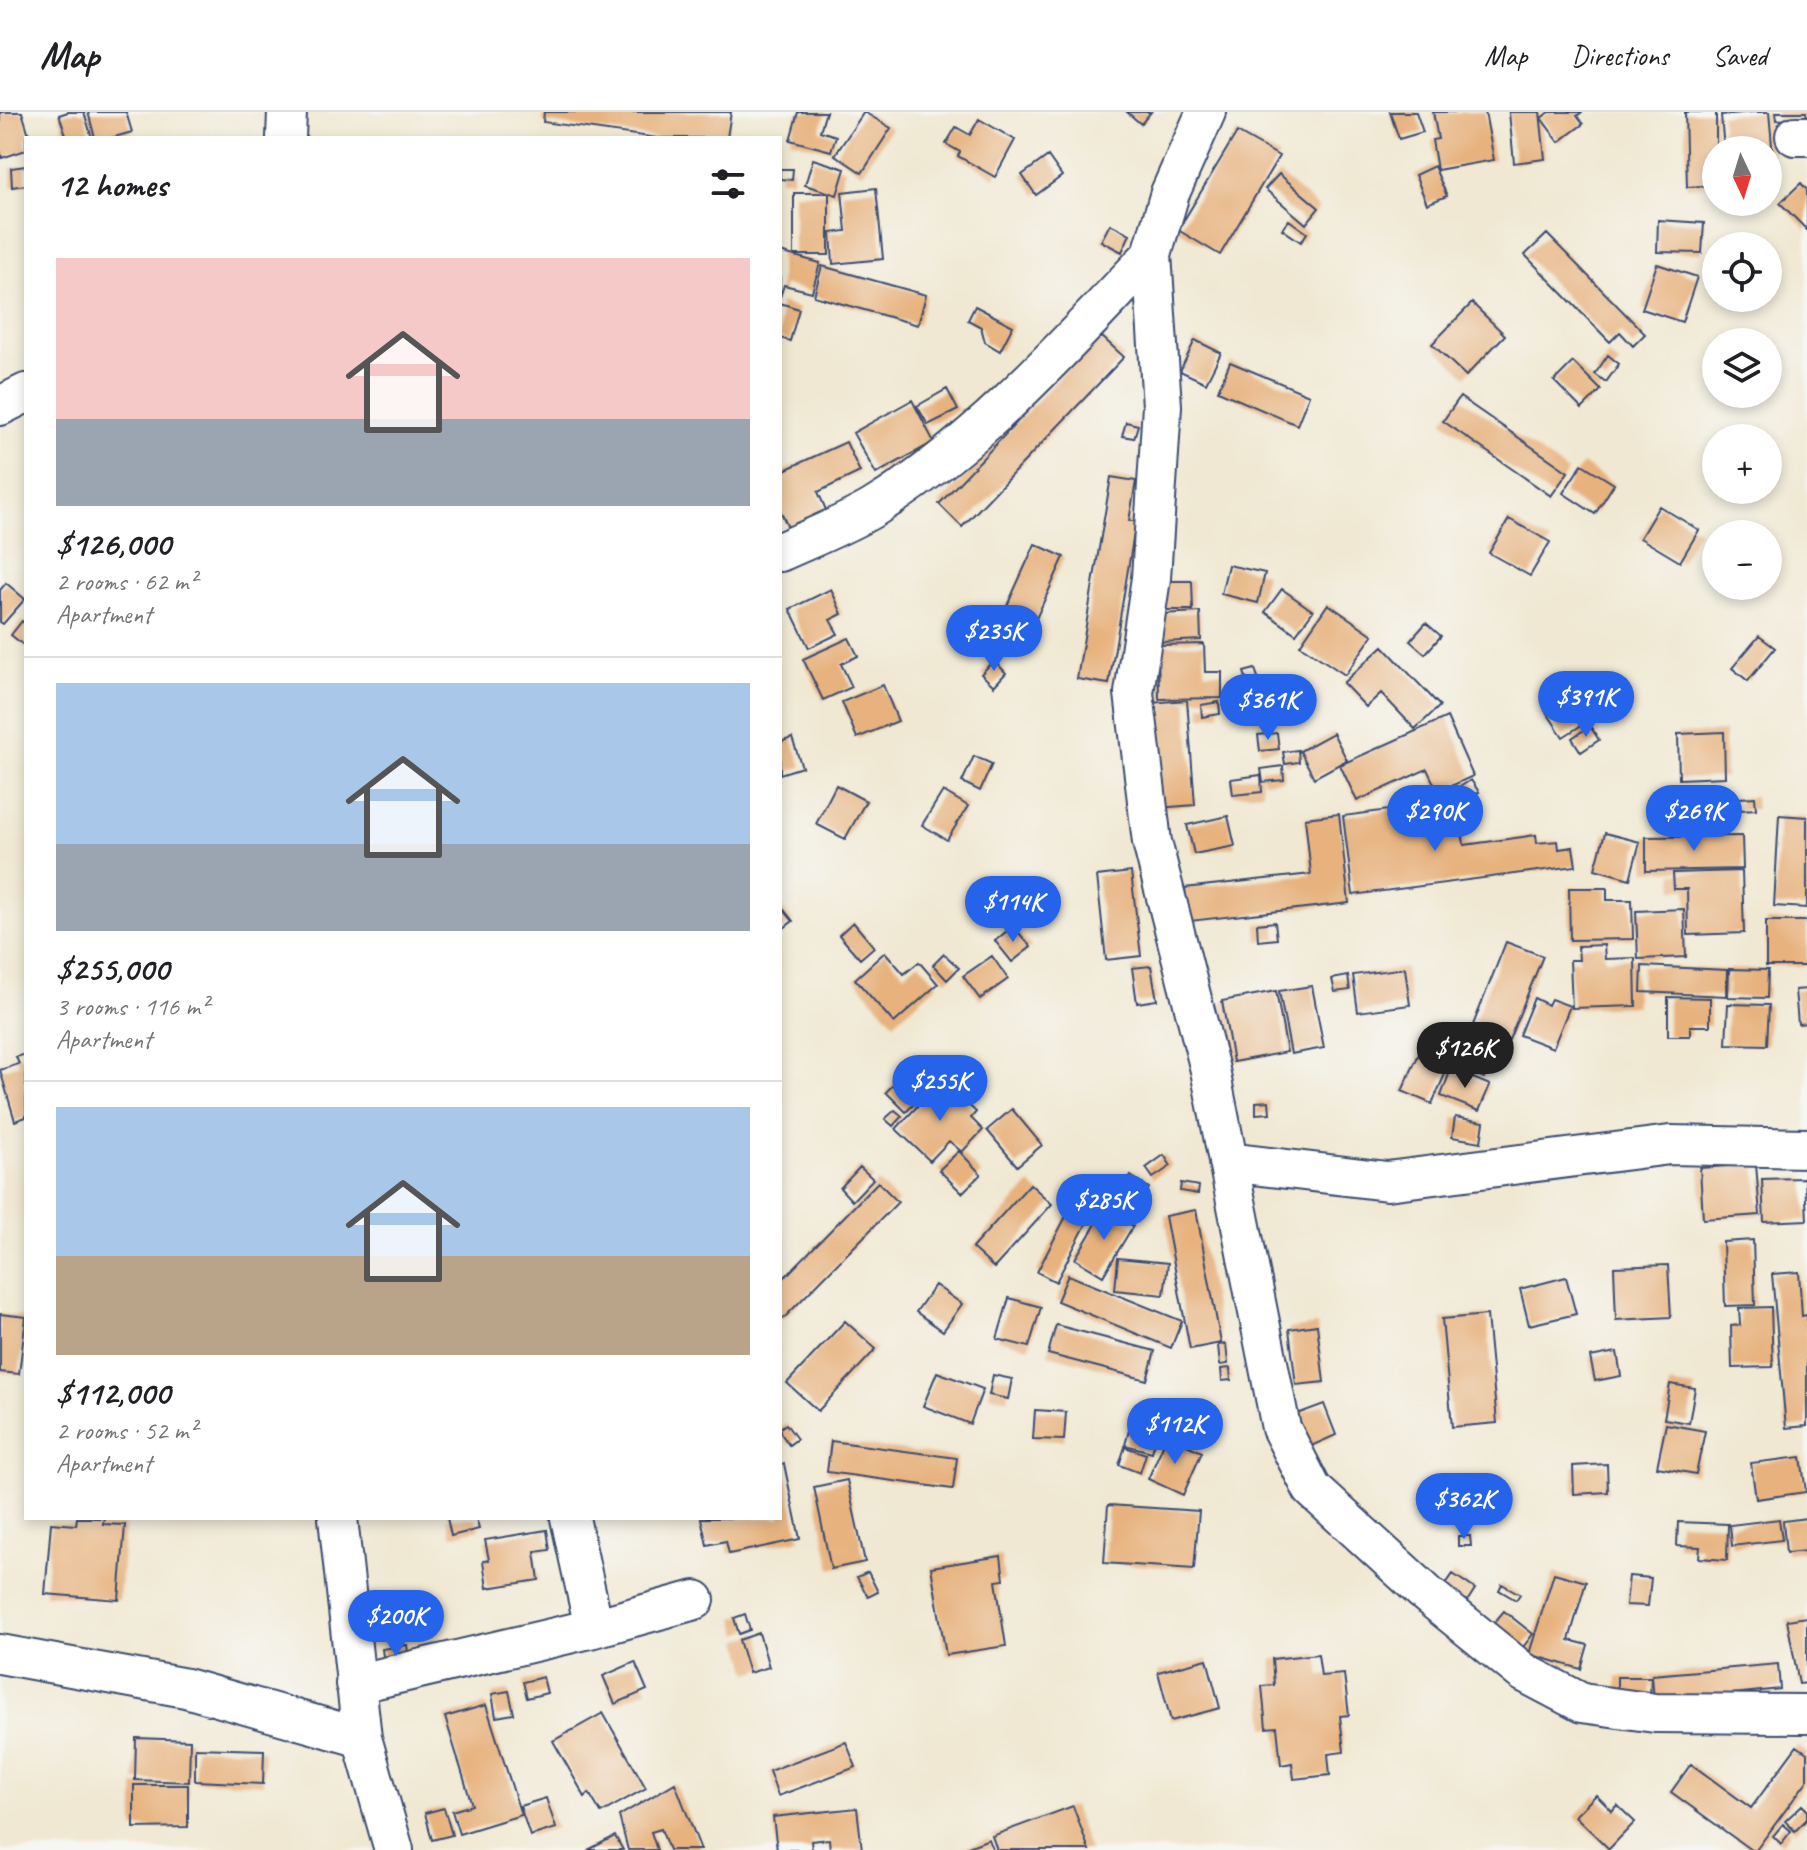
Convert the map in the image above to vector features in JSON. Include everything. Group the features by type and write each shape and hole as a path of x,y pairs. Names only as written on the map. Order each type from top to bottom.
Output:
{"street":[{"path":"286,136 287,112"},
{"path":"1206,112 1170,193 1152,254 1162,406 1151,578 1134,693 1152,842 1210,1070 1281,1428 1312,1489 1428,1595 1523,1672 1582,1703 1655,1713 1807,1714"},
{"path":"782,551 872,509 930,470 1045,368 1152,254"},
{"path":"0,406 24,394"},
{"path":"1228,1162 1387,1181 1670,1145 1807,1148"},
{"path":"338,1520 362,1738 394,1850"},
{"path":"570,1520 594,1628"},
{"path":"355,1684 594,1628 695,1600"},
{"path":"0,1654 186,1688 362,1738"}],"building":[{"path":"0,112 22,112 29,136 24,136 24,151 2,158"},
{"path":"84,112 91,136 66,136 59,115"},
{"path":"88,112 126,112 132,132 118,136 94,136"},
{"path":"544,112 731,112 727,136 643,136 543,122"},
{"path":"798,112 826,112 820,131 836,136 831,151 790,140"},
{"path":"864,112 891,128 862,173 835,155"},
{"path":"1127,112 1151,112 1141,124"},
{"path":"1390,112 1416,112 1423,132 1399,139"},
{"path":"1433,112 1485,112 1494,160 1437,170 1432,140 1438,139"},
{"path":"1509,112 1540,112 1545,159 1514,163"},
{"path":"1550,112 1582,112 1577,116 1583,124 1559,142 1541,118"},
{"path":"1685,112 1716,112 1716,136 1702,136 1702,186 1687,187"},
{"path":"1769,112 1771,136 1723,136 1721,115"},
{"path":"1776,112 1806,112 1807,118 1777,120"},
{"path":"979,119 1015,140 995,177 958,156 960,152 946,144 956,127 970,135"},
{"path":"1237,132 1279,156 1220,255 1178,230"},
{"path":"1048,156 1062,176 1036,195 1022,175"},
{"path":"813,159 845,169 837,195 805,185"},
{"path":"24,166 24,185 12,187 11,168"},
{"path":"1434,166 1447,196 1427,204 1415,175"},
{"path":"782,169 793,169 792,180 782,179"},
{"path":"1279,174 1319,208 1306,224 1265,189"},
{"path":"1801,183 1807,190 1807,230 1782,205 1782,201"},
{"path":"876,188 883,259 833,264 831,233 846,231 842,192"},
{"path":"794,193 829,193 829,255 794,255"},
{"path":"1289,220 1307,233 1301,242 1282,229"},
{"path":"1658,220 1704,223 1702,253 1657,252"},
{"path":"1110,224 1130,234 1122,252 1101,241"},
{"path":"1547,234 1645,334 1633,346 1620,332 1610,342 1525,255"},
{"path":"782,253 820,263 812,292 784,285 782,291"},
{"path":"1657,264 1697,277 1682,322 1642,309"},
{"path":"822,266 926,295 918,325 814,296"},
{"path":"1472,303 1505,335 1466,376 1432,344"},
{"path":"782,304 799,309 790,341 782,339"},
{"path":"975,306 1013,326 1000,351 985,342 981,327 968,320"},
{"path":"1100,335 1124,357 962,527 939,504"},
{"path":"1195,340 1221,353 1206,383 1180,371"},
{"path":"1608,355 1619,364 1606,382 1595,374"},
{"path":"1230,362 1309,395 1297,425 1218,391"},
{"path":"1573,362 1601,390 1582,409 1554,381"},
{"path":"947,389 958,410 928,425 917,406"},
{"path":"1460,397 1568,472 1551,496 1443,421"},
{"path":"912,400 934,442 876,474 853,433"},
{"path":"1126,422 1138,425 1134,438 1122,436"},
{"path":"846,442 860,472 818,492 827,512 789,530 782,514 782,471"},
{"path":"1582,464 1614,484 1595,514 1563,493"},
{"path":"1111,477 1136,481 1129,521 1136,521 1109,684 1077,679"},
{"path":"1659,506 1699,530 1680,562 1640,538"},
{"path":"1509,519 1550,542 1530,576 1489,553"},
{"path":"1035,544 1064,557 1030,632 1001,619"},
{"path":"1228,565 1265,573 1258,603 1221,594"},
{"path":"1165,581 1192,581 1193,610 1165,610"},
{"path":"6,583 24,598 3,624 0,622 0,590"},
{"path":"831,589 842,614 830,620 838,634 809,648 790,609"},
{"path":"1282,589 1313,611 1296,634 1265,612"},
{"path":"1328,604 1373,635 1345,675 1300,645"},
{"path":"1200,612 1201,640 1161,642 1160,614"},
{"path":"22,621 24,645 11,635"},
{"path":"1426,623 1441,636 1425,654 1410,641"},
{"path":"1759,636 1775,648 1748,681 1732,668"},
{"path":"849,638 858,656 841,664 852,687 823,700 803,659"},
{"path":"1204,644 1205,672 1222,672 1222,698 1159,699 1158,645"},
{"path":"1383,646 1440,706 1415,729 1381,693 1366,707 1343,683"},
{"path":"994,660 1006,673 994,686 981,674"},
{"path":"1255,669 1261,686 1250,690 1244,672"},
{"path":"883,685 898,721 857,738 842,702"},
{"path":"1582,687 1599,714 1563,737 1545,710"},
{"path":"1187,700 1195,805 1158,808 1150,703"},
{"path":"1219,702 1220,714 1202,717 1201,705"},
{"path":"1447,717 1473,776 1438,792 1427,769 1357,801 1340,765"},
{"path":"1590,726 1599,740 1581,752 1572,738"},
{"path":"1724,732 1725,777 1679,779 1678,734"},
{"path":"1277,733 1279,749 1260,751 1258,735"},
{"path":"1333,733 1347,760 1314,778 1300,751"},
{"path":"792,738 802,767 782,773 782,741"},
{"path":"1298,750 1299,762 1285,764 1283,752"},
{"path":"974,756 992,764 980,791 962,782"},
{"path":"1283,766 1284,780 1263,782 1261,769"},
{"path":"1261,775 1262,792 1233,795 1231,779"},
{"path":"1471,780 1479,792 1461,804 1453,791"},
{"path":"836,785 866,801 845,839 816,824"},
{"path":"943,791 968,806 947,840 922,825"},
{"path":"1755,797 1756,809 1740,810 1739,798"},
{"path":"1426,805 1430,829 1461,824 1464,845 1536,835 1537,843 1558,841 1559,849 1573,847 1576,866 1353,895 1343,816"},
{"path":"1339,814 1349,903 1190,921 1185,888 1311,874 1305,818"},
{"path":"1779,815 1807,817 1807,908 1774,906"},
{"path":"1228,816 1235,846 1194,854 1187,825"},
{"path":"1605,833 1640,842 1630,879 1595,869"},
{"path":"1742,836 1743,869 1646,871 1646,837"},
{"path":"1742,871 1744,933 1688,935 1687,889 1674,889 1673,873"},
{"path":"1131,872 1141,956 1106,960 1097,876"},
{"path":"1569,888 1607,888 1607,900 1632,900 1633,939 1570,940"},
{"path":"782,907 793,921 782,929"},
{"path":"1684,909 1686,957 1638,959 1636,911"},
{"path":"1766,921 1807,921 1807,966 1766,966"},
{"path":"853,922 874,947 860,959 839,935"},
{"path":"1275,922 1277,939 1258,941 1257,924"},
{"path":"1013,926 1031,947 1012,962 995,941"},
{"path":"1506,942 1543,956 1509,1040 1473,1025"},
{"path":"1604,945 1605,959 1635,958 1636,1006 1572,1008 1570,960 1579,960 1578,946"},
{"path":"885,952 904,974 919,962 938,984 894,1023 855,979"},
{"path":"944,954 959,968 947,980 933,965"},
{"path":"992,956 1008,979 980,999 963,976"},
{"path":"1151,966 1157,1000 1137,1003 1132,968"},
{"path":"1642,966 1727,970 1726,996 1641,992"},
{"path":"1405,968 1410,1005 1358,1012 1353,975"},
{"path":"1729,969 1768,970 1767,998 1728,997"},
{"path":"1348,976 1350,990 1335,992 1332,979"},
{"path":"1312,986 1324,1048 1291,1054 1279,991"},
{"path":"1807,989 1807,1023 1798,1024 1795,990"},
{"path":"1276,991 1287,1052 1233,1062 1222,1001"},
{"path":"1668,997 1710,998 1710,1026 1690,1026 1690,1036 1668,1036"},
{"path":"1534,998 1548,1005 1551,999 1570,1006 1553,1048 1519,1035"},
{"path":"1728,1004 1769,1005 1767,1045 1726,1044"},
{"path":"1471,1028 1499,1040 1484,1078 1456,1066"},
{"path":"1423,1045 1452,1058 1432,1104 1402,1091"},
{"path":"24,1055 24,1118 15,1121 0,1070 19,1064 16,1057"},
{"path":"1451,1069 1490,1085 1479,1111 1441,1096"},
{"path":"942,1080 976,1112 971,1118 983,1130 962,1152 949,1141 930,1161 896,1129"},
{"path":"897,1081 917,1101 906,1112 886,1092"},
{"path":"1269,1101 1270,1113 1256,1114 1256,1102"},
{"path":"1012,1109 1042,1145 1017,1166 987,1130"},
{"path":"895,1110 902,1116 893,1126 885,1119"},
{"path":"1455,1117 1484,1122 1481,1142 1452,1137"},
{"path":"959,1151 981,1174 962,1193 939,1170"},
{"path":"1164,1155 1171,1166 1153,1178 1146,1168"},
{"path":"1756,1164 1760,1215 1703,1219 1700,1168"},
{"path":"860,1167 873,1179 852,1201 840,1188"},
{"path":"1131,1176 1149,1188 1131,1221 1106,1205 1119,1186 1123,1188"},
{"path":"1805,1178 1807,1220 1764,1222 1762,1179"},
{"path":"878,1182 898,1202 783,1319 782,1280"},
{"path":"1181,1183 1199,1186 1198,1194 1180,1191"},
{"path":"1030,1184 1052,1204 994,1268 972,1248"},
{"path":"1074,1201 1093,1211 1056,1282 1037,1272"},
{"path":"1105,1209 1133,1226 1103,1276 1075,1259"},
{"path":"1196,1210 1221,1343 1190,1349 1165,1216"},
{"path":"1753,1240 1755,1305 1725,1306 1723,1242"},
{"path":"1118,1258 1168,1263 1164,1295 1115,1290"},
{"path":"1668,1265 1671,1317 1616,1320 1614,1267"},
{"path":"1799,1272 1802,1316 1807,1315 1807,1426 1786,1428 1772,1274"},
{"path":"1068,1275 1182,1321 1171,1348 1057,1301"},
{"path":"1566,1277 1576,1314 1529,1325 1520,1289"},
{"path":"935,1285 962,1304 943,1331 916,1312"},
{"path":"1009,1298 1041,1307 1029,1347 997,1339"},
{"path":"1771,1307 1773,1367 1732,1368 1731,1326 1740,1325 1739,1308"},
{"path":"0,1314 24,1317 19,1374 0,1372"},
{"path":"1487,1315 1497,1423 1452,1427 1442,1319"},
{"path":"845,1321 876,1349 818,1411 787,1383"},
{"path":"1056,1325 1155,1351 1147,1380 1048,1354"},
{"path":"1317,1325 1324,1382 1296,1385 1289,1329"},
{"path":"1226,1344 1228,1364 1220,1365 1218,1345"},
{"path":"1617,1352 1621,1376 1595,1381 1590,1357"},
{"path":"1230,1368 1231,1380 1222,1381 1221,1369"},
{"path":"937,1372 983,1389 970,1424 923,1406"},
{"path":"993,1375 1012,1379 1008,1399 989,1395"},
{"path":"1670,1384 1695,1388 1689,1423 1664,1419"},
{"path":"1324,1404 1336,1435 1309,1447 1297,1414"},
{"path":"1035,1410 1066,1412 1064,1440 1033,1439"},
{"path":"1131,1423 1158,1431 1152,1452 1125,1445"},
{"path":"786,1424 797,1439 789,1445 782,1435 782,1427"},
{"path":"1666,1424 1705,1431 1696,1474 1657,1467"},
{"path":"1167,1436 1202,1452 1183,1495 1148,1479"},
{"path":"831,1441 957,1458 953,1489 827,1472"},
{"path":"1125,1447 1146,1454 1140,1473 1119,1465"},
{"path":"1801,1457 1806,1492 1756,1499 1751,1463"},
{"path":"782,1464 800,1539 729,1554 726,1541 707,1545 701,1520 782,1520"},
{"path":"1607,1464 1608,1492 1574,1494 1573,1466"},
{"path":"847,1480 865,1562 831,1569 814,1487"},
{"path":"1108,1505 1199,1511 1194,1569 1104,1563"},
{"path":"1807,1518 1807,1551 1786,1553 1783,1521"},
{"path":"1779,1519 1782,1540 1732,1546 1730,1525"},
{"path":"77,1520 104,1520 103,1524 125,1525 119,1600 45,1594 51,1523 76,1525"},
{"path":"447,1520 477,1520 479,1529 451,1536"},
{"path":"1678,1522 1728,1524 1727,1560 1699,1558 1700,1547 1677,1546"},
{"path":"547,1530 550,1550 535,1552 539,1580 487,1588 483,1561 489,1560 485,1540"},
{"path":"1458,1536 1470,1536 1471,1546 1458,1546"},
{"path":"1001,1556 1004,1580 996,1581 1006,1646 946,1655 931,1567"},
{"path":"868,1572 878,1592 868,1597 857,1577"},
{"path":"1554,1573 1586,1582 1569,1640 1588,1645 1581,1669 1529,1654"},
{"path":"1453,1574 1475,1589 1461,1611 1438,1596"},
{"path":"1629,1576 1651,1578 1648,1606 1626,1605"},
{"path":"1502,1584 1520,1594 1516,1600 1499,1590"},
{"path":"1504,1611 1533,1634 1517,1655 1487,1631"},
{"path":"745,1614 750,1630 739,1634 734,1618"},
{"path":"1807,1617 1807,1683 1799,1684 1787,1620"},
{"path":"759,1633 769,1667 749,1673 739,1640"},
{"path":"407,1645 410,1668 385,1671 382,1649"},
{"path":"1318,1654 1321,1676 1344,1674 1349,1715 1340,1716 1344,1752 1328,1754 1330,1775 1294,1779 1292,1763 1281,1765 1277,1727 1266,1728 1262,1686 1274,1685 1272,1659"},
{"path":"1207,1659 1220,1708 1171,1721 1158,1672"},
{"path":"635,1662 647,1690 615,1704 603,1676"},
{"path":"1778,1664 1780,1689 1654,1702 1652,1675"},
{"path":"543,1677 547,1693 527,1698 523,1682"},
{"path":"1617,1677 1651,1677 1650,1700 1617,1699"},
{"path":"509,1691 514,1714 496,1717 492,1694"},
{"path":"486,1705 521,1815 459,1834 452,1811 472,1805 445,1717"},
{"path":"603,1713 646,1788 601,1813 589,1793 585,1797 553,1741"},
{"path":"136,1738 190,1740 189,1782 135,1780"},
{"path":"846,1742 856,1767 778,1796 769,1771"},
{"path":"1797,1746 1807,1753 1807,1781 1756,1850 1751,1850 1671,1792 1691,1764 1751,1808"},
{"path":"195,1748 264,1750 263,1784 195,1781"},
{"path":"675,1783 701,1850 669,1850 661,1829 651,1832 657,1850 628,1850 619,1816"},
{"path":"134,1785 188,1785 188,1827 134,1828"},
{"path":"1596,1795 1612,1811 1617,1805 1635,1822 1609,1849 1575,1816"},
{"path":"546,1798 556,1828 530,1836 520,1806"},
{"path":"1802,1805 1807,1810 1807,1819 1795,1831 1785,1821"},
{"path":"1073,1806 1089,1850 997,1850 992,1836"},
{"path":"444,1808 452,1835 432,1840 425,1813"},
{"path":"857,1808 862,1850 830,1850 829,1839 811,1841 812,1850 777,1850 773,1817"},
{"path":"1783,1824 1791,1831 1781,1844 1773,1836"},
{"path":"615,1836 623,1850 588,1850"},
{"path":"989,1839 993,1850 960,1850"}]}
